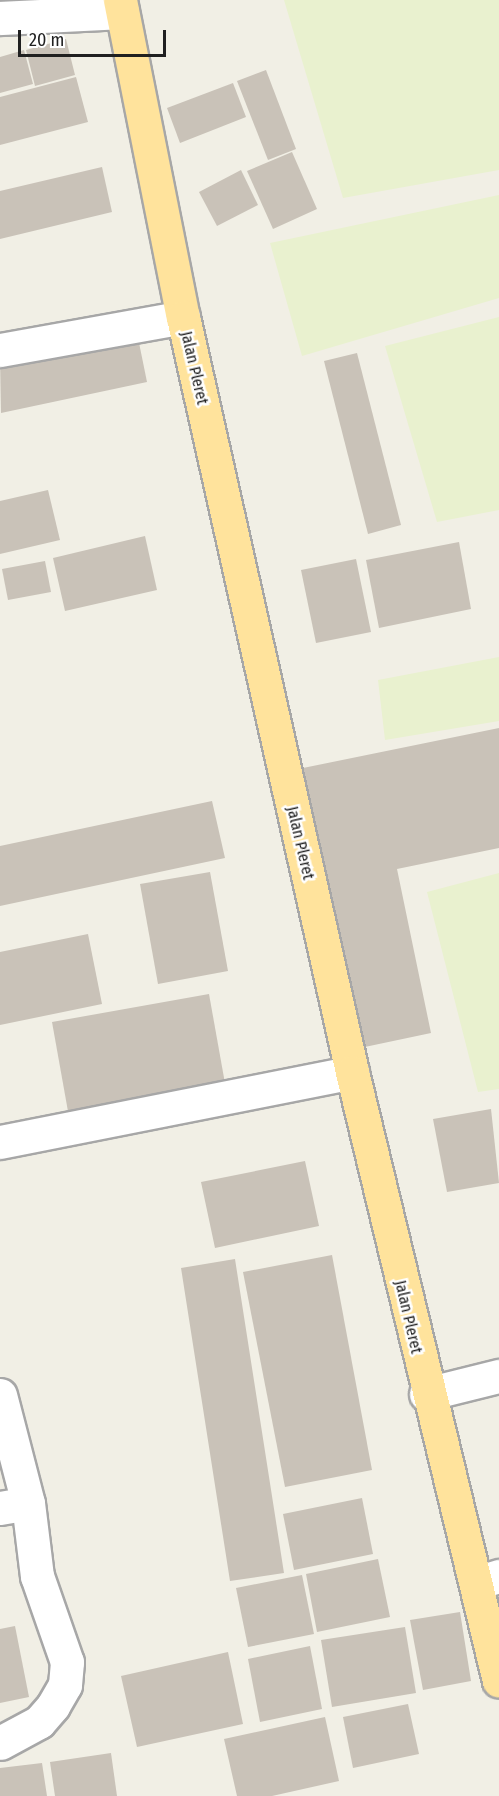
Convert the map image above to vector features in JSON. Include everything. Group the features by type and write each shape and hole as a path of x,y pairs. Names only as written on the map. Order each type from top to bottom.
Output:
{"main road":[{"name":"Jalan Pleret","path":"121,6 183,317 426,1394 487,1580 499,1681"}],"street":[{"path":"0,18 121,6"},
{"path":"0,350 183,317"},
{"path":"0,1142 352,1072"},
{"path":"426,1394 499,1376"},
{"path":"0,1395 14,1505 67,1662 66,1685 39,1722 0,1743"}],"green space":[{"path":"284,0 499,0 499,170 343,198"},
{"path":"499,195 499,298 302,356 270,243"},
{"path":"499,317 499,510 437,522 385,346"},
{"path":"499,657 499,721 385,740 378,680"},
{"path":"499,873 499,1089 478,1092 427,892"}],"building":[{"path":"66,39 75,75 35,86 26,50"},
{"path":"24,50 33,84 0,93 0,57"},
{"path":"266,70 296,149 268,160 237,81"},
{"path":"76,77 88,122 0,145 0,97"},
{"path":"233,83 246,117 180,143 167,108"},
{"path":"292,152 317,209 273,229 247,171"},
{"path":"102,167 112,212 0,239 0,191"},
{"path":"241,170 258,205 217,226 199,192"},
{"path":"136,328 147,382 1,413 0,357"},
{"path":"357,353 401,525 368,534 324,361"},
{"path":"48,490 60,540 0,554 0,501"},
{"path":"145,536 157,590 65,611 53,558"},
{"path":"459,542 471,609 379,628 366,560"},
{"path":"356,559 371,632 316,643 301,570"},
{"path":"45,561 51,592 8,600 2,569"},
{"path":"499,728 499,848 397,869 431,1033 360,1048 303,768"},
{"path":"212,801 225,858 0,906 0,846"},
{"path":"210,872 228,971 158,984 140,884"},
{"path":"88,934 102,1004 0,1025 0,952"},
{"path":"209,994 226,1089 69,1117 52,1022"},
{"path":"491,1109 499,1183 447,1192 433,1119"},
{"path":"305,1161 319,1226 215,1248 201,1182"},
{"path":"332,1255 372,1470 285,1487 243,1272"},
{"path":"235,1259 284,1573 230,1581 181,1268"},
{"path":"362,1498 373,1554 294,1570 283,1514"},
{"path":"378,1559 390,1617 317,1632 306,1574"},
{"path":"302,1575 314,1634 248,1647 236,1588"},
{"path":"460,1612 471,1681 423,1690 410,1620"},
{"path":"15,1626 29,1697 0,1703 0,1629"},
{"path":"405,1627 416,1693 332,1707 321,1640"},
{"path":"310,1646 322,1709 260,1722 248,1659"},
{"path":"228,1652 243,1724 137,1747 121,1676"},
{"path":"408,1704 419,1754 353,1768 343,1717"},
{"path":"325,1717 339,1781 272,1796 237,1796 224,1739"},
{"path":"111,1753 117,1796 55,1796 50,1762"},
{"path":"42,1763 47,1796 0,1796 0,1768"}]}
